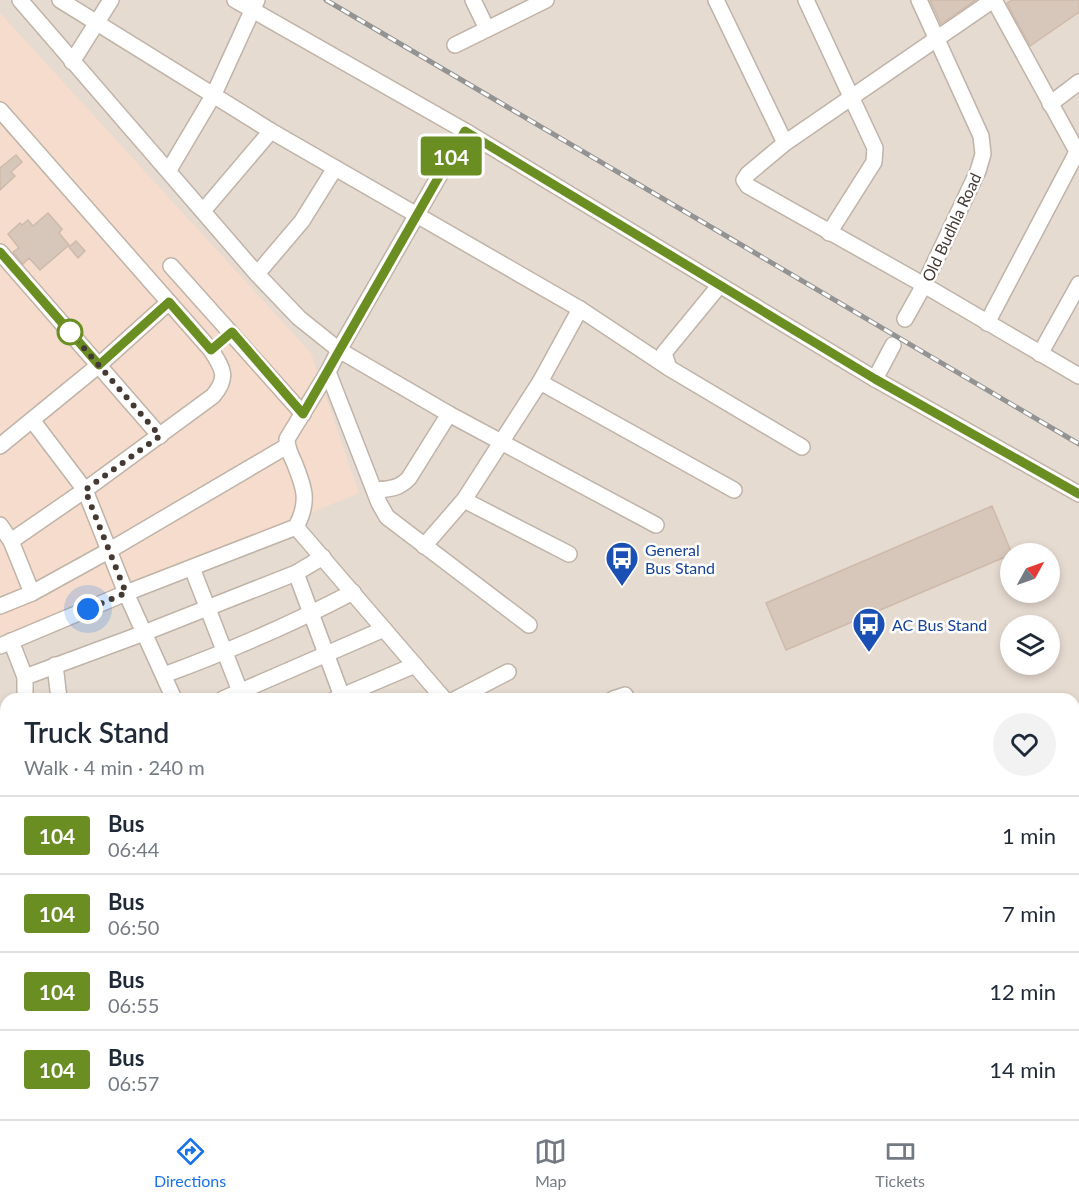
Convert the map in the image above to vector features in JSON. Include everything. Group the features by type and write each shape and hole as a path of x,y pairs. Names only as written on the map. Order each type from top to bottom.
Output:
{"street":[{"path":"20,0 257,274 298,318 339,350 449,414 656,525"},
{"path":"60,0 271,131 580,309 669,368 802,447"},
{"path":"72,62 111,0"},
{"path":"235,0 254,5 875,379 1079,494"},
{"path":"473,0 487,29"},
{"path":"455,45 546,0"},
{"path":"716,0 785,143"},
{"path":"806,0 875,148 874,162 830,233"},
{"name":"Old Budhla Road","path":"905,319 924,285 978,171 983,154 981,136 919,0"},
{"path":"987,323 1078,154 994,0 785,143 748,174 745,182 830,233 1079,376"},
{"path":"169,170 214,94 254,5"},
{"path":"1050,104 1079,82"},
{"path":"0,110 211,350 222,368 223,375 218,390 213,396 11,541"},
{"path":"203,211 271,131"},
{"path":"25,693 24,677 6,644 126,593 296,526 302,516 304,494 303,484 287,446 290,432 328,372 465,131"},
{"path":"257,274 303,222 335,168"},
{"path":"0,252 160,436"},
{"path":"171,266 303,414"},
{"path":"1040,354 1074,304 1079,284"},
{"path":"669,368 664,353 719,286"},
{"path":"0,446 99,365 169,302"},
{"path":"424,546 464,500 540,382 580,309"},
{"path":"211,350 232,332"},
{"path":"875,379 893,345"},
{"path":"328,372 387,517 529,625"},
{"path":"540,382 734,490"},
{"path":"375,490 392,489 404,484 449,414"},
{"path":"33,420 85,490 126,593 172,693"},
{"path":"0,606 32,593 110,550 287,446"},
{"path":"464,500 569,554"},
{"path":"0,525 11,541 32,593"},
{"path":"296,526 439,693"},
{"path":"24,677 296,573 323,557"},
{"path":"192,568 241,693"},
{"path":"296,573 327,654 339,693"},
{"path":"164,675 225,652 312,614 353,592"},
{"path":"246,693 384,629"},
{"path":"55,665 58,693"},
{"path":"351,693 415,665"},
{"path":"456,693 508,672"}],"shaded area":[{"path":"0,0 1079,0 1079,693 0,693"},
{"path":"0,13 311,353 359,493 0,640"}],"building":[{"path":"930,0 976,0 941,24"},
{"path":"1012,0 1079,0 1079,12 1030,46 1007,3"},
{"path":"16,155 22,162 11,172 15,176 0,190 0,168"},
{"path":"48,213 62,229 59,233 69,245 40,270 29,258 23,264 13,252 19,248 8,234 20,223 22,225 28,220 33,226"},
{"path":"76,241 85,251 78,258 69,247"},
{"path":"992,506 1007,543 1000,543 1000,559 786,650 766,603"}],"railway":[{"path":"326,0 1079,444"}],"bus line":[{"name":"104","path":"0,252 99,365 169,302 211,350 232,332 303,414 465,131 875,379 1079,494"}],"place":[{"name":"General Bus Stand","path":"622,587"},
{"name":"AC Bus Stand","path":"869,653"}],"route":[{"path":"70,332 160,436 85,490 126,593 88,609"}]}
